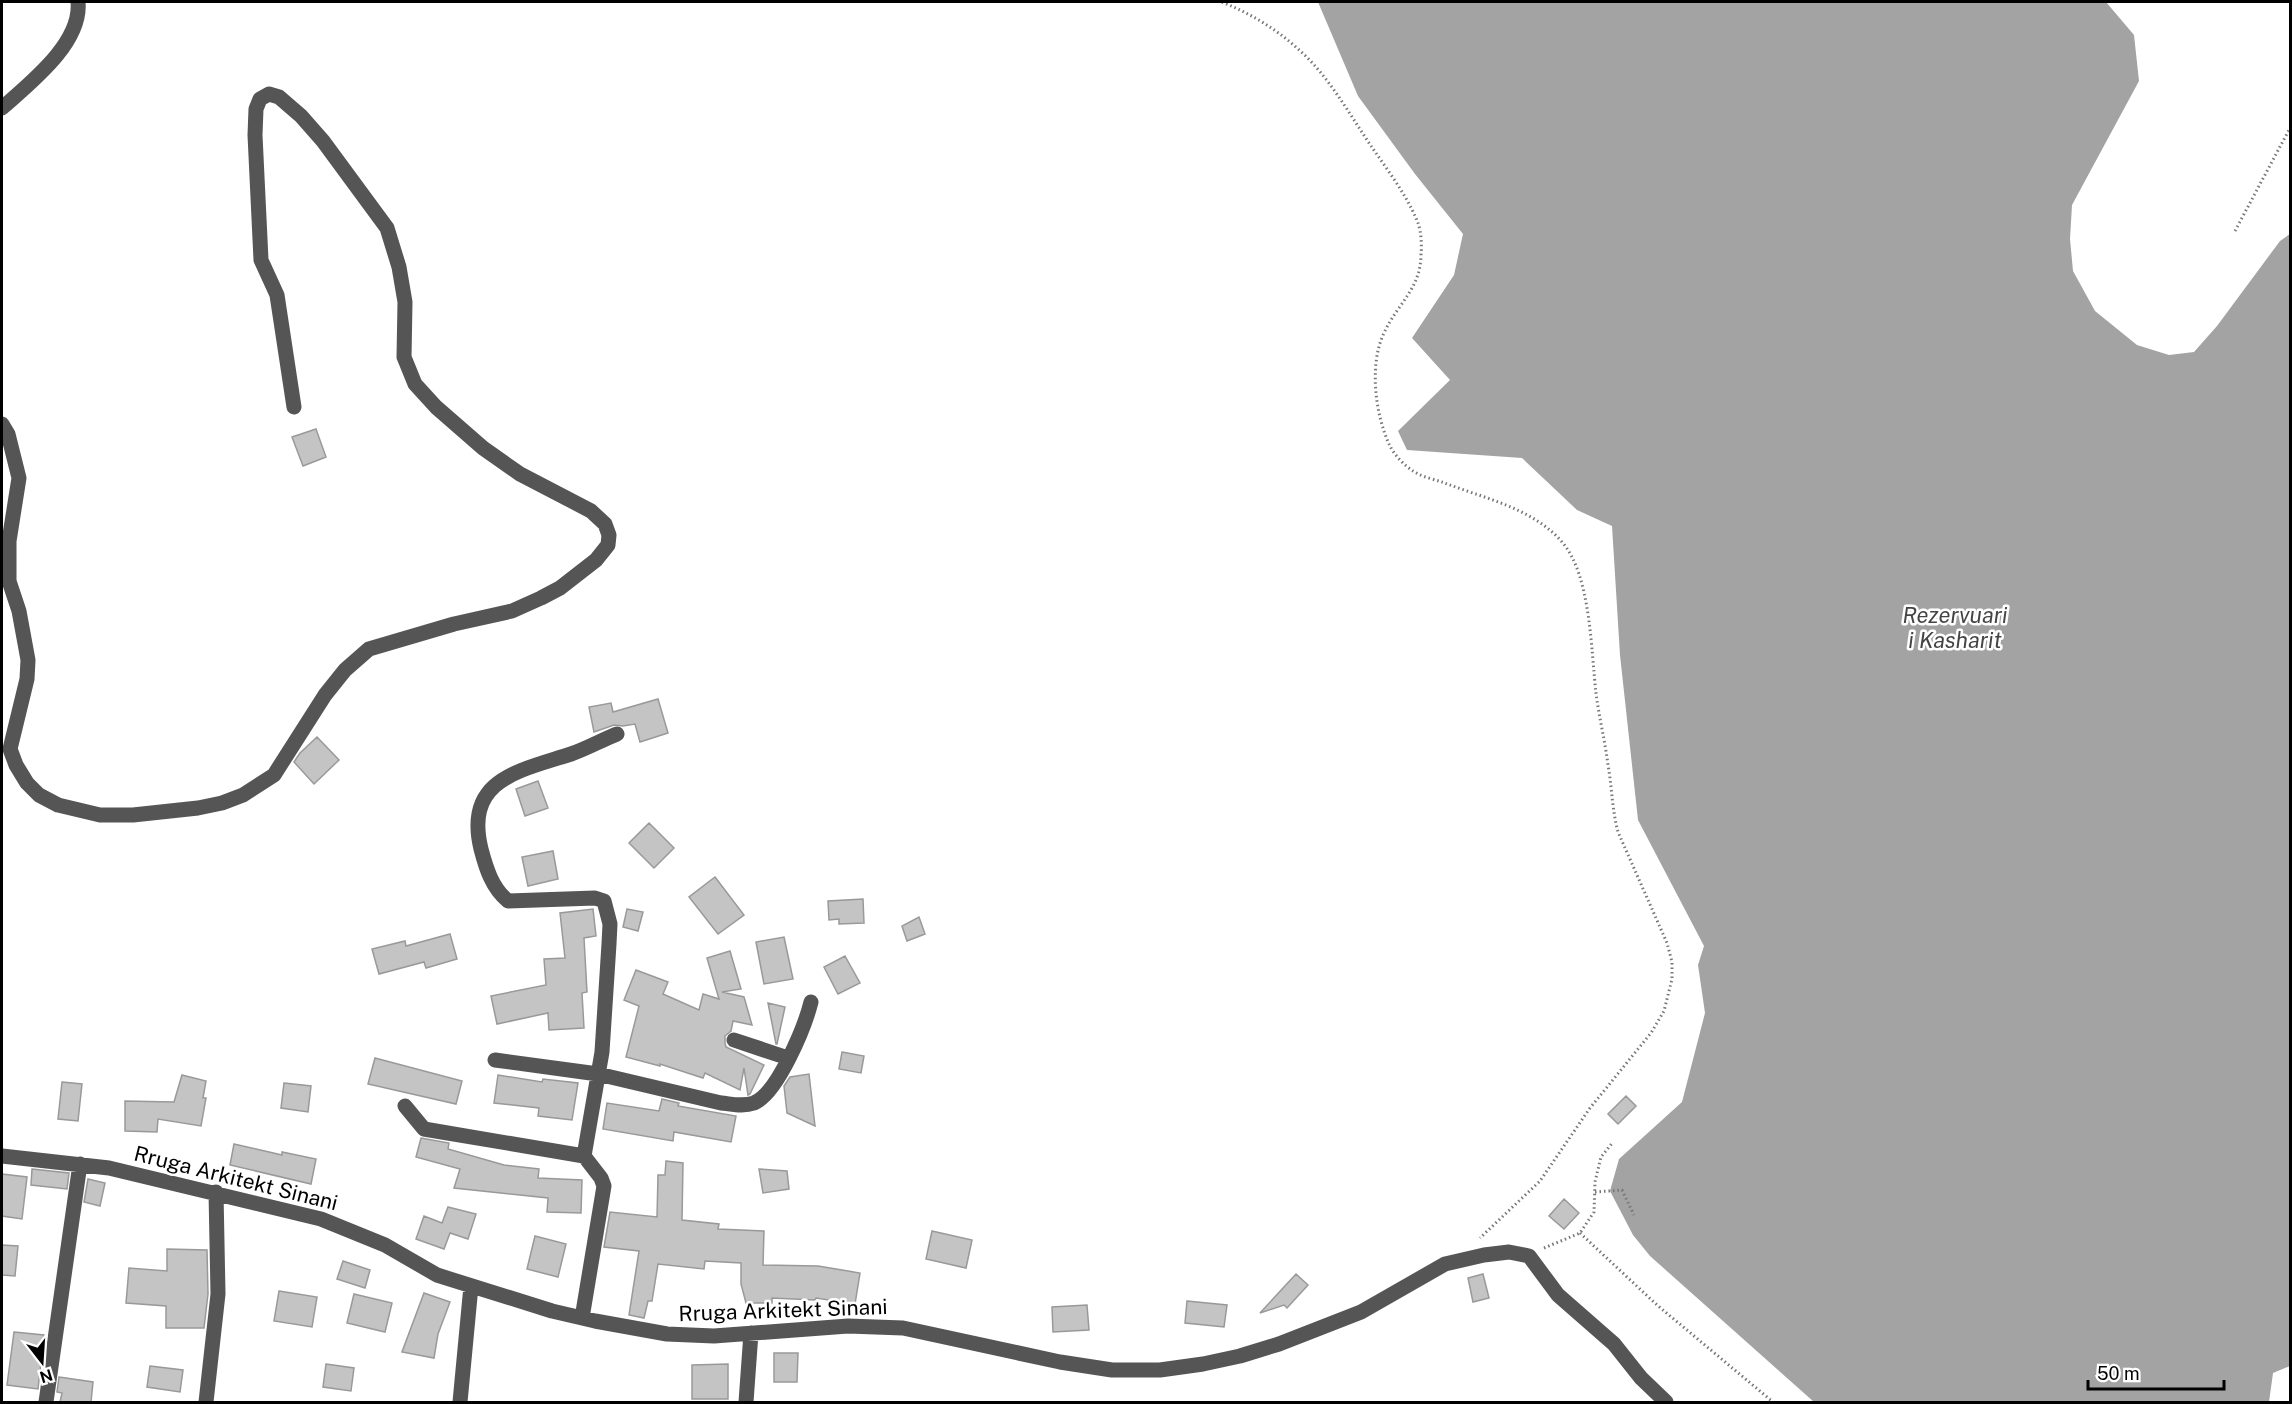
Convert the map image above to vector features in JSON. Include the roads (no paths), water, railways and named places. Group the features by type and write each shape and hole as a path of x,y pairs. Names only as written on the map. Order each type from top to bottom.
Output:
{"street":[{"path":"2,108 38,77 67,40 77,24 78,2"},
{"path":"2,424 8,434 19,478 9,541 9,581 19,611 28,660 27,679 10,749 27,783 39,795 58,805 100,815 134,815 198,808 222,803 243,795 274,775 325,695 345,670 369,649 454,624 512,611 560,588 596,560 608,545 609,535 605,524 591,511 520,474 483,448 436,407 415,384 404,357 405,302 399,267 387,228 323,141 301,116 279,97 269,94 260,99 256,109 255,135 261,260 277,295 294,407"},
{"path":"584,1156 602,1052 610,924 604,901 595,898 508,900 494,886 485,865 477,819 480,806 495,784 504,778 617,734"},
{"path":"495,1060 598,1074 721,1103 752,1104 764,1097 788,1058 806,1022 811,1002"},
{"path":"734,1040 788,1058"},
{"path":"405,1106 424,1129 584,1156 602,1178 604,1186 582,1318"},
{"name":"Rruga Arkitekt Sinani","path":"2,1156 109,1168 321,1219 385,1245 437,1275 552,1311 582,1318 667,1334 714,1336 848,1326 903,1328 1060,1362 1112,1370 1161,1370 1203,1364 1280,1344 1361,1312 1445,1264 1509,1252 1529,1257 1558,1294 1614,1344 1641,1378 1666,1402"},
{"path":"46,1402 80,1164"},
{"path":"206,1402 218,1294 216,1192"},
{"path":"460,1402 471,1286"},
{"path":"746,1402 751,1333"}],"water":[{"name":"Rezervuari i Kasharit","path":"1318,2 2106,2 2134,35 2139,81 2072,205 2070,239 2073,271 2095,311 2137,345 2169,355 2194,352 2217,326 2280,241 2290,234 2290,1366 2273,1373 2269,1402 1814,1402 1650,1256 1633,1235 1610,1191 1619,1159 1682,1102 1705,1013 1698,965 1704,946 1638,820 1620,655 1612,526 1577,510 1522,458 1407,450 1398,431 1450,380 1412,338 1454,275 1463,234 1415,174 1358,96"}]}
